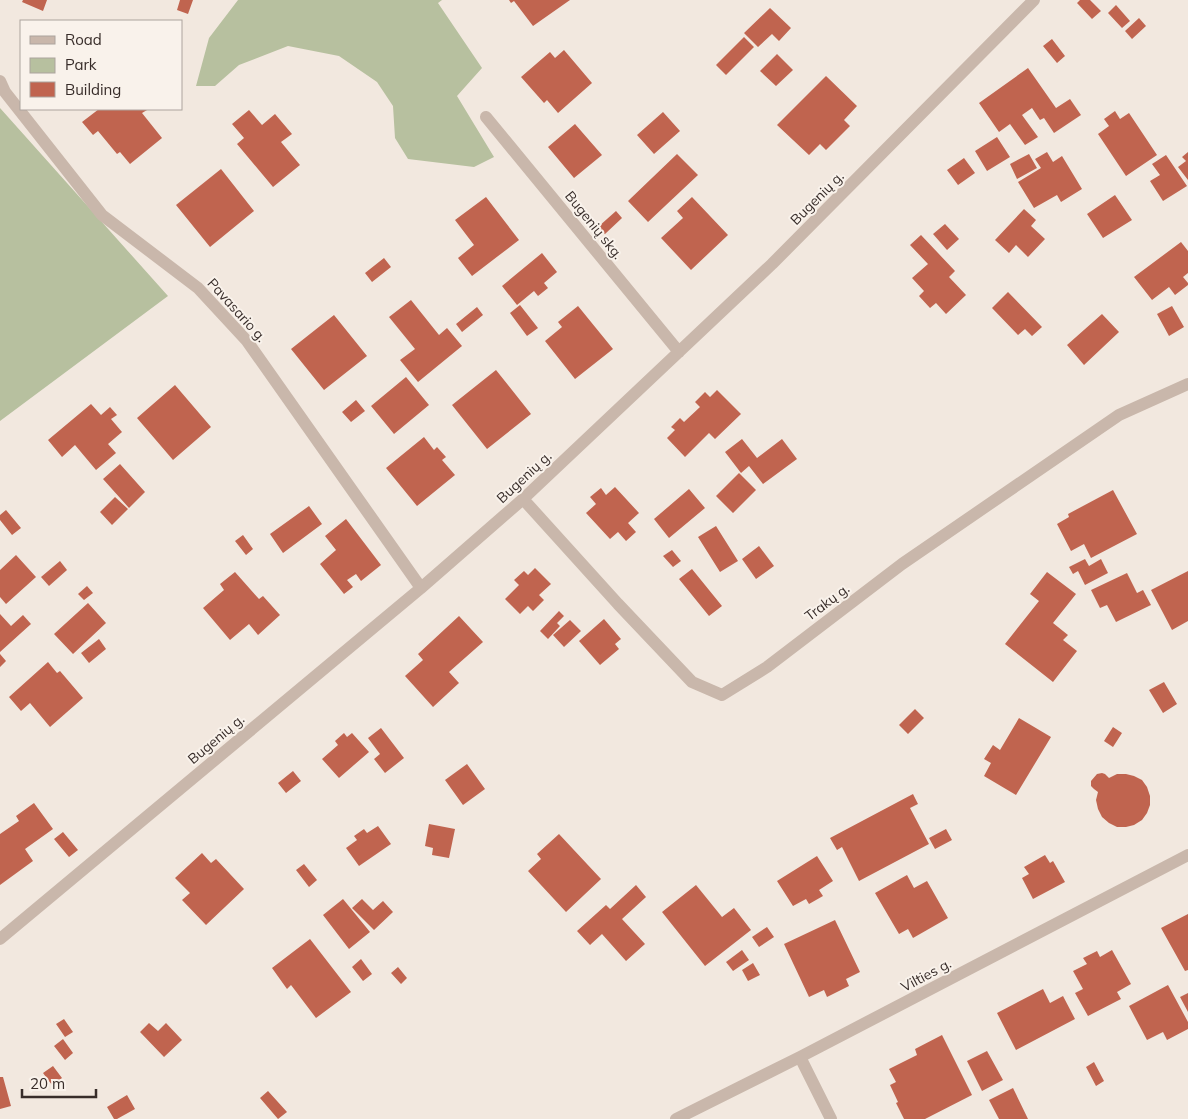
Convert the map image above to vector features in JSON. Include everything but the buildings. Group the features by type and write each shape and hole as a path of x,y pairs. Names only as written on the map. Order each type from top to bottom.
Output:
{"street":[{"name":"Bugenių g.","path":"0,939 422,588 523,499 772,264 1034,0"},
{"name":"Pavasario g.","path":"0,81 5,92 102,215 198,288 247,341 422,588"},
{"name":"Bugenių skg.","path":"486,117 679,352"},
{"name":"Trakų g.","path":"523,499 692,682 722,695 767,667 902,564 1118,415 1188,384"},
{"name":"Vilties g.","path":"676,1119 800,1058 1188,855"},
{"path":"800,1058 831,1119"}],"green space":[{"path":"238,0 442,0 438,3 482,68 457,96 494,157 474,167 408,159 395,138 393,106 377,82 339,56 288,46 239,65 215,86 196,86 209,38"},
{"path":"0,108 168,296 0,421"}]}
